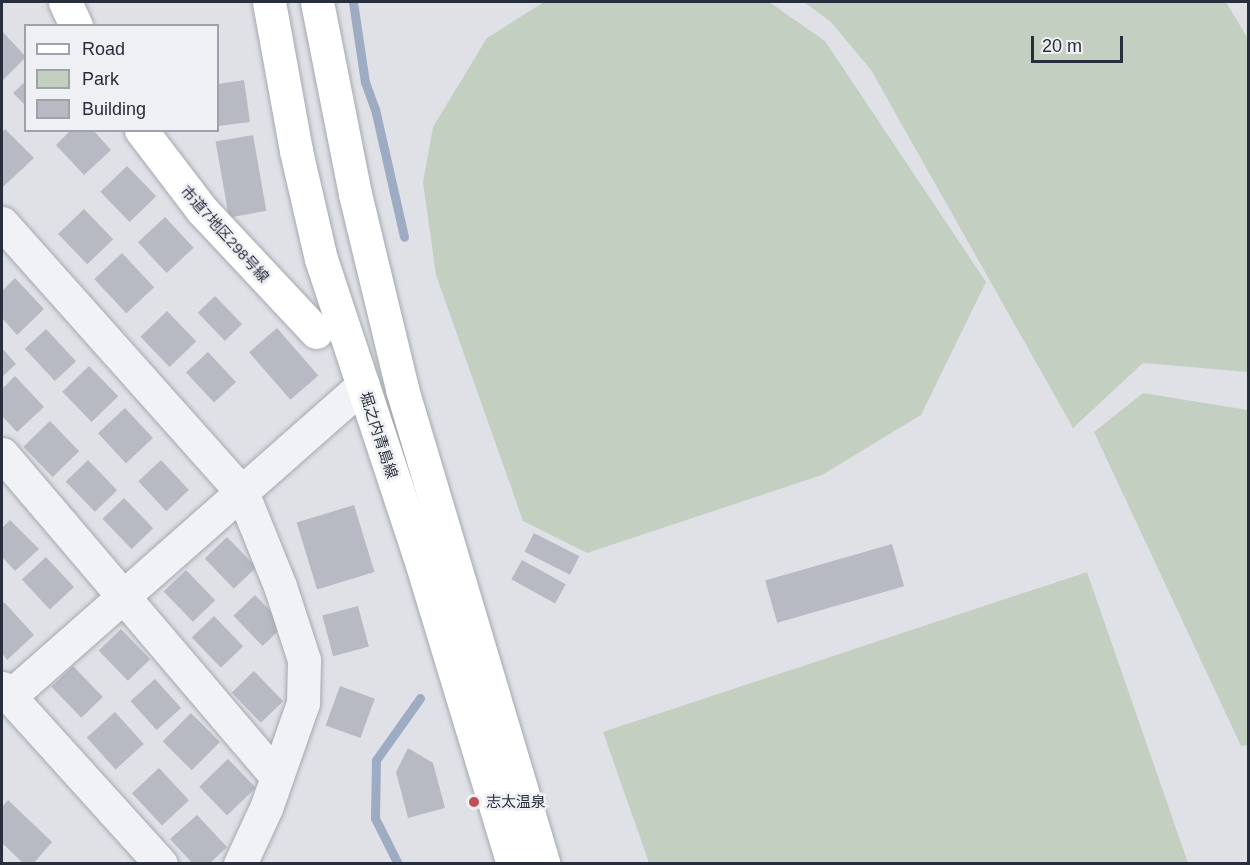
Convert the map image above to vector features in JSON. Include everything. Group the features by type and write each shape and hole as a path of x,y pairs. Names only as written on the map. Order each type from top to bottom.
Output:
{"main road":[{"path":"65,2 75,24"},
{"name":"堀之内青島線","path":"269,2 297,151 321,259 419,555 513,864"},
{"path":"317,2 355,194 402,389 544,864"},
{"name":"市道7地区298号線","path":"143,132 202,210 316,332"}],"street":[{"path":"2,223 242,492 280,586 304,660 303,703 277,777 240,864"},
{"path":"161,864 5,692 124,596 363,385"},
{"path":"2,454 277,777"}],"green space":[{"path":"544,2 769,2 825,41 986,282 921,415 822,475 587,553 523,521 436,275 423,182 433,127 487,38"},
{"path":"804,2 1226,2 1248,39 1248,372 1143,363 1073,428 871,70 831,22"},
{"path":"1143,393 1248,410 1248,745 1241,746 1094,432"},
{"path":"1087,572 1188,863 649,863 603,732"}],"building":[{"path":"2,31 24,55 24,59 2,81"},
{"path":"244,80 250,122 219,126 219,84"},
{"path":"24,83 24,104 13,93"},
{"path":"5,129 34,158 3,187 2,132"},
{"path":"69,132 95,132 111,150 84,175 56,145"},
{"path":"253,135 266,211 229,217 216,142"},
{"path":"127,166 156,196 130,222 100,192"},
{"path":"84,209 113,239 87,264 58,234"},
{"path":"165,217 194,248 167,273 138,242"},
{"path":"122,253 154,287 126,313 94,279"},
{"path":"15,278 44,309 17,335 2,318 2,291"},
{"path":"215,296 242,324 225,341 198,313"},
{"path":"167,311 196,341 170,367 140,337"},
{"path":"277,328 318,376 290,400 249,352"},
{"path":"46,329 76,361 55,381 25,349"},
{"path":"2,348 16,364 2,377"},
{"path":"208,352 236,382 214,402 186,372"},
{"path":"89,366 118,396 92,422 62,392"},
{"path":"15,376 44,407 17,432 2,416 2,389"},
{"path":"125,408 153,438 126,463 98,433"},
{"path":"50,421 79,451 53,477 23,447"},
{"path":"88,460 117,490 95,512 66,482"},
{"path":"161,460 189,490 166,511 138,481"},
{"path":"124,498 153,528 132,549 102,519"},
{"path":"354,505 374,572 317,589 297,523"},
{"path":"10,520 39,549 15,571 2,557 2,528"},
{"path":"534,533 579,556 570,575 524,552"},
{"path":"227,537 256,567 234,589 205,559"},
{"path":"892,544 904,586 777,623 765,580"},
{"path":"46,557 74,587 50,609 22,580"},
{"path":"522,560 566,584 555,603 511,579"},
{"path":"186,570 215,600 193,622 164,592"},
{"path":"255,595 284,625 263,646 233,616"},
{"path":"4,602 34,635 7,660 2,653 2,605"},
{"path":"358,606 369,647 333,656 322,616"},
{"path":"214,616 243,646 221,668 192,638"},
{"path":"121,629 150,659 128,681 99,651"},
{"path":"73,666 103,697 81,718 51,687"},
{"path":"254,671 283,701 261,723 232,693"},
{"path":"155,679 181,708 157,730 130,701"},
{"path":"340,686 375,699 360,738 326,725"},
{"path":"115,712 144,744 116,769 87,737"},
{"path":"191,713 220,742 192,770 163,741"},
{"path":"408,748 433,763 445,808 408,818 396,772"},
{"path":"228,759 256,788 227,816 199,787"},
{"path":"159,768 189,800 162,825 132,793"},
{"path":"8,800 52,842 33,864 24,864 2,843 2,807"},
{"path":"197,815 227,847 209,864 193,864 170,839"}],"waterway":[{"path":"353,2 365,82 375,109 404,237"},
{"path":"398,864 375,818 376,760 420,698"}],"place":[{"name":"志太温泉","path":"474,802"}]}
